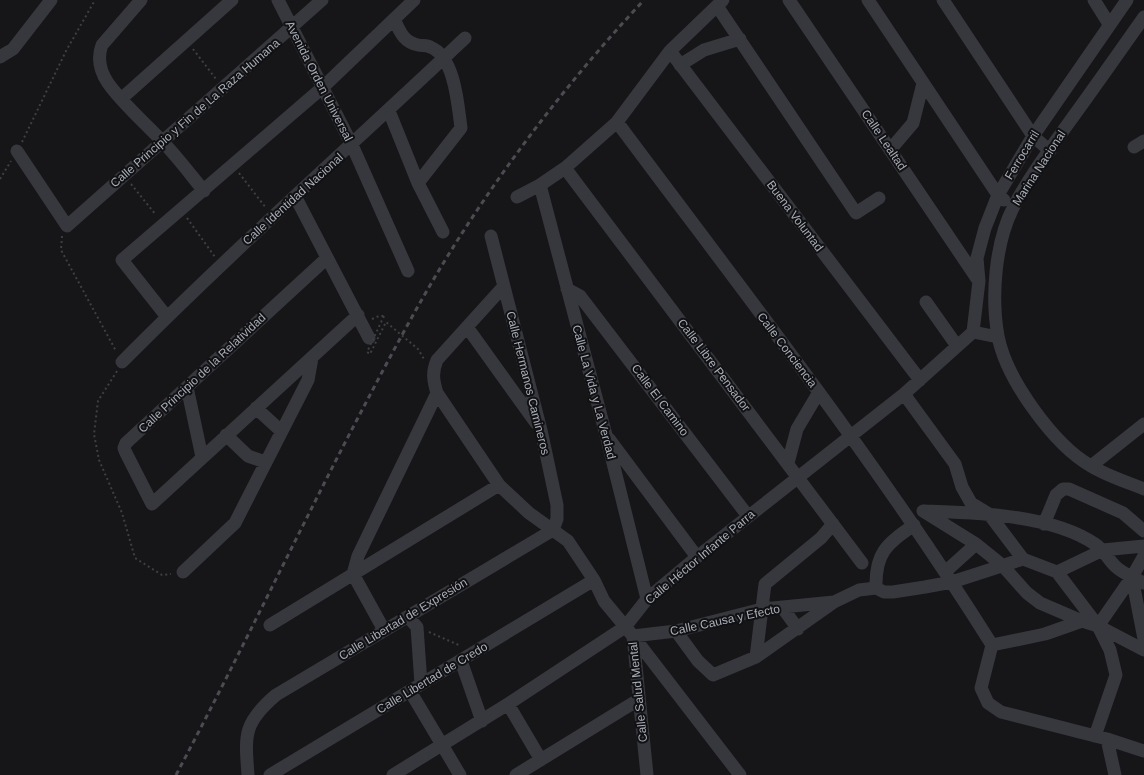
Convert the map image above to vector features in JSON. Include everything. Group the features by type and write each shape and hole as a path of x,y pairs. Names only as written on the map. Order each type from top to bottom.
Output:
{"street":[{"path":"0,57 13,49 51,0"},
{"path":"141,0 102,45 99,53 101,70 107,82 162,141 204,191"},
{"path":"121,98 232,0"},
{"name":"Avenida Orden Universal","path":"278,0 352,145 408,271"},
{"name":"Calle Principio y Fin de La Raza Humana","path":"67,226 322,0"},
{"path":"167,316 122,260 165,225 322,88 414,0"},
{"name":"Calle Lealtad","path":"789,0 979,281"},
{"path":"868,0 998,196 1013,207"},
{"path":"943,0 1033,136 1050,151"},
{"path":"1094,0 1110,24"},
{"name":"Ferrocarril","path":"973,332 979,281 977,258 985,228 998,196 1033,136 1127,0"},
{"path":"517,197 540,185 565,168 617,122 670,52 720,3 740,39 856,213 879,198"},
{"path":"394,19 402,36 409,42 430,47 444,58 456,90 461,128 418,183"},
{"name":"Marina Nacional","path":"1143,20 1050,151 1013,207 1004,231 998,260 996,315 998,337 1006,362 1032,408 1056,437 1091,466 1144,489"},
{"name":"Calle Identidad Nacional","path":"122,362 220,264 352,145 466,38"},
{"path":"680,65 704,50 740,39"},
{"name":"Buena Voluntad","path":"670,52 920,380"},
{"path":"890,150 914,123 923,83"},
{"path":"389,111 418,183 443,232"},
{"name":"Calle Conciencia","path":"617,122 819,392 906,512 992,645"},
{"path":"17,151 67,226"},
{"name":"Calle Libre Pensador","path":"565,168 862,563"},
{"name":"Calle La Vida y La Verdad","path":"540,185 606,435 647,599"},
{"path":"295,196 369,338"},
{"name":"Calle Hermanos Camineros","path":"491,236 541,430 557,505 557,519 553,530"},
{"name":"Calle Principio de la Relatividad","path":"202,457 152,504 124,448 126,443 327,258"},
{"path":"504,286 467,327 541,430"},
{"name":"Calle El Camino","path":"567,290 580,296 748,516"},
{"path":"926,302 957,346"},
{"path":"187,387 202,457 358,315"},
{"name":"Calle Salud Mental","path":"467,327 438,360 434,370 433,381 437,393 499,485 529,513 568,541 594,580 604,601 629,632 646,774"},
{"path":"973,332 998,337"},
{"name":"Calle Héctor Infante Parra","path":"393,775 629,632 647,599 850,434 904,394 973,332"},
{"path":"183,572 235,523 281,430 308,380 312,358"},
{"path":"788,463 797,429 819,392"},
{"path":"384,630 353,574 358,556 437,393"},
{"path":"904,394 955,464 962,486 971,503 989,514 1023,559 1057,572 1098,626 1110,650 1116,675 1101,738 1115,775"},
{"path":"256,408 281,430"},
{"path":"1091,466 1144,424"},
{"path":"606,435 697,557"},
{"path":"226,436 244,452 265,462"},
{"path":"270,625 499,485"},
{"path":"1044,524 1056,495 1060,490 1069,489 1123,513 1144,531"},
{"path":"923,511 976,544 1002,565 1027,593 1040,603 1082,621 1098,626 1144,650"},
{"path":"906,512 923,511 989,514 1044,524 1071,532 1095,544 1103,550 1116,567 1138,580"},
{"path":"756,657 765,584 821,538 833,524"},
{"path":"876,588 878,558 887,545 914,525"},
{"name":"Calle Libertad de Expresión","path":"248,775 245,741 248,728 256,714 276,695 553,530"},
{"path":"948,577 976,544"},
{"path":"1057,572 1103,550 1144,546"},
{"path":"1144,556 1138,580 1144,639"},
{"name":"Calle Causa y Efecto","path":"629,632 676,631 762,609 834,602 859,590 876,588 884,592 894,592 1023,559"},
{"name":"Calle Libertad de Credo","path":"270,775 594,580"},
{"path":"1098,626 1138,580"},
{"path":"676,631 698,661 713,675 756,657 798,629 834,602"},
{"path":"782,607 798,629"},
{"path":"408,616 417,627 415,688 443,745 460,775"},
{"path":"1082,621 1045,634 992,645 981,688 988,703 1001,712 1101,738 1144,751"},
{"path":"629,632 740,775"},
{"path":"461,661 482,721"},
{"path":"516,775 638,700"},
{"path":"508,704 542,760"}],"path":[{"path":"0,179 17,151 66,51 95,0"},
{"path":"186,40 223,88"},
{"path":"233,166 273,216"},
{"path":"124,176 165,225"},
{"path":"182,210 220,264"},
{"path":"67,226 61,237 61,250 122,362 98,401 94,434 99,460 122,513 135,558 162,576 183,572"},
{"path":"384,316 367,352 370,354 386,322 418,349 424,359"},
{"path":"417,627 475,652"}],"railway":[{"path":"176,775 385,366 447,257 491,189 539,124 590,61 644,0"}]}
